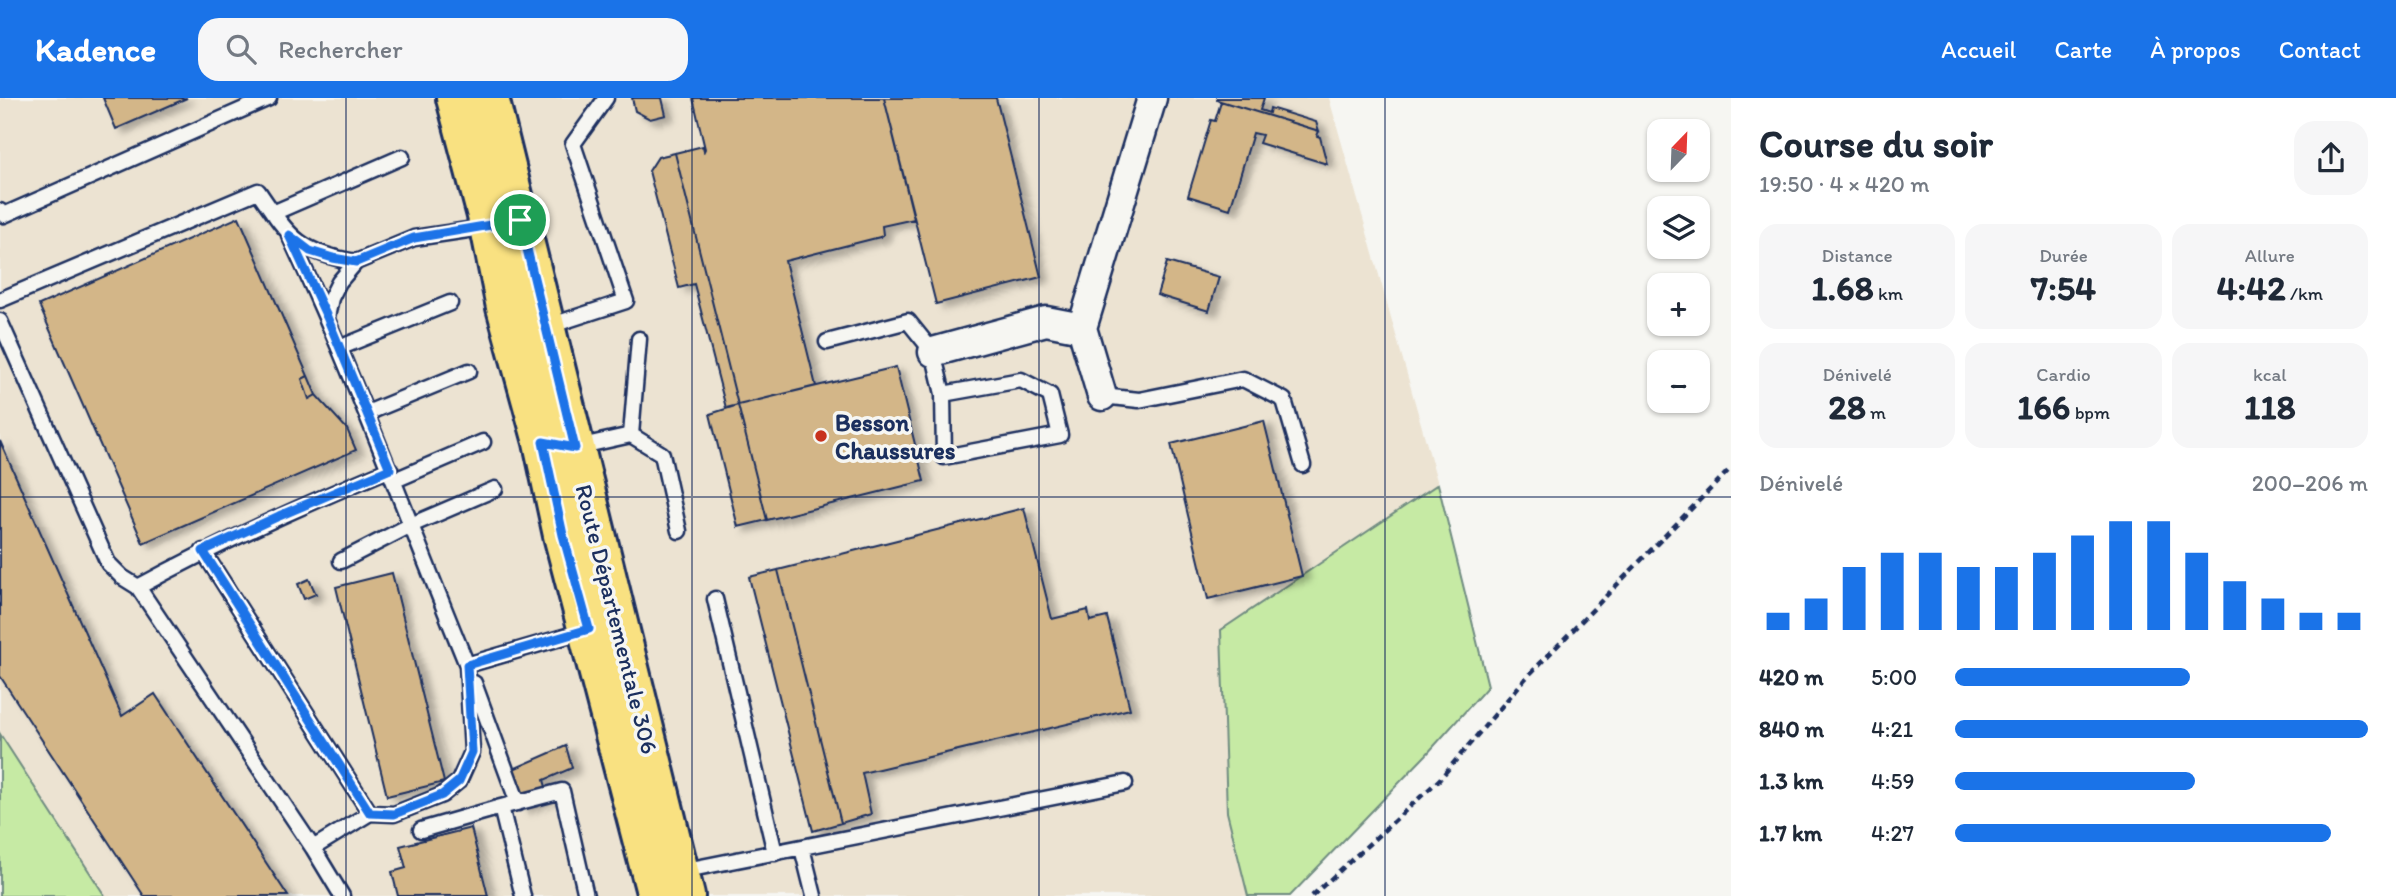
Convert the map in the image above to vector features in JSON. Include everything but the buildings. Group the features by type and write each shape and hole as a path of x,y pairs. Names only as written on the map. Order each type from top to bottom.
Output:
{"main road":[{"path":"456,98 505,223 506,307 559,445"},
{"name":"Route Départementale 306","path":"489,98 505,223 545,327 559,445 563,535 606,704 664,890"},
{"name":"Route Départementale 306","path":"559,445 664,890"}],"street":[{"path":"1102,396 1082,328 1152,98"},
{"path":"933,352 1046,321 1082,328"}],"lane":[{"path":"0,211 4,215 269,98"},
{"path":"545,327 626,301 573,144 606,98"},
{"path":"273,213 402,157"},
{"path":"0,300 258,191 289,235 327,317 393,475 518,803"},
{"path":"327,317 331,298 339,282 356,262 414,238 505,223"},
{"path":"289,235 310,251 356,262"},
{"path":"339,348 450,303"},
{"path":"0,321 108,563 122,577 138,586 313,848 342,896"},
{"path":"827,342 908,321 933,352 943,394 944,457 1059,435 1050,395 1021,380 943,394"},
{"path":"631,435 639,339"},
{"path":"367,414 468,371"},
{"path":"1102,396 1139,400 1243,379 1284,400 1303,466"},
{"path":"559,445 631,435 662,454 679,531"},
{"path":"138,586 203,551 279,516 482,442"},
{"path":"341,561 411,525 495,489"},
{"path":"203,551 370,813"},
{"path":"715,599 775,853"},
{"path":"467,665 589,629"},
{"path":"313,848 370,813 394,814 442,795 459,781 472,752 467,665"},
{"path":"664,890 775,853 1125,783"},
{"path":"421,830 562,791 586,896"},
{"path":"501,807 523,896"},
{"path":"802,848 814,896"}],"path":[{"path":"1312,896 1439,780 1525,679 1731,468"}],"shaded area":[{"path":"0,98 1329,98 1438,484 1221,630 1227,812 1248,896 105,896 0,734"}],"green space":[{"path":"1438,484 1488,686 1426,755 1290,896 1248,896 1227,812 1221,630"},
{"path":"0,734 105,896 0,896"}],"place":[{"name":"Besson Chaussures","path":"821,436"}],"route":[{"path":"520,220 575,448 543,442 563,535 589,629 467,665 472,752 459,781 442,795 394,814 370,813 203,551 390,469 327,317 289,235 310,251 356,262 414,238 520,220"}]}
